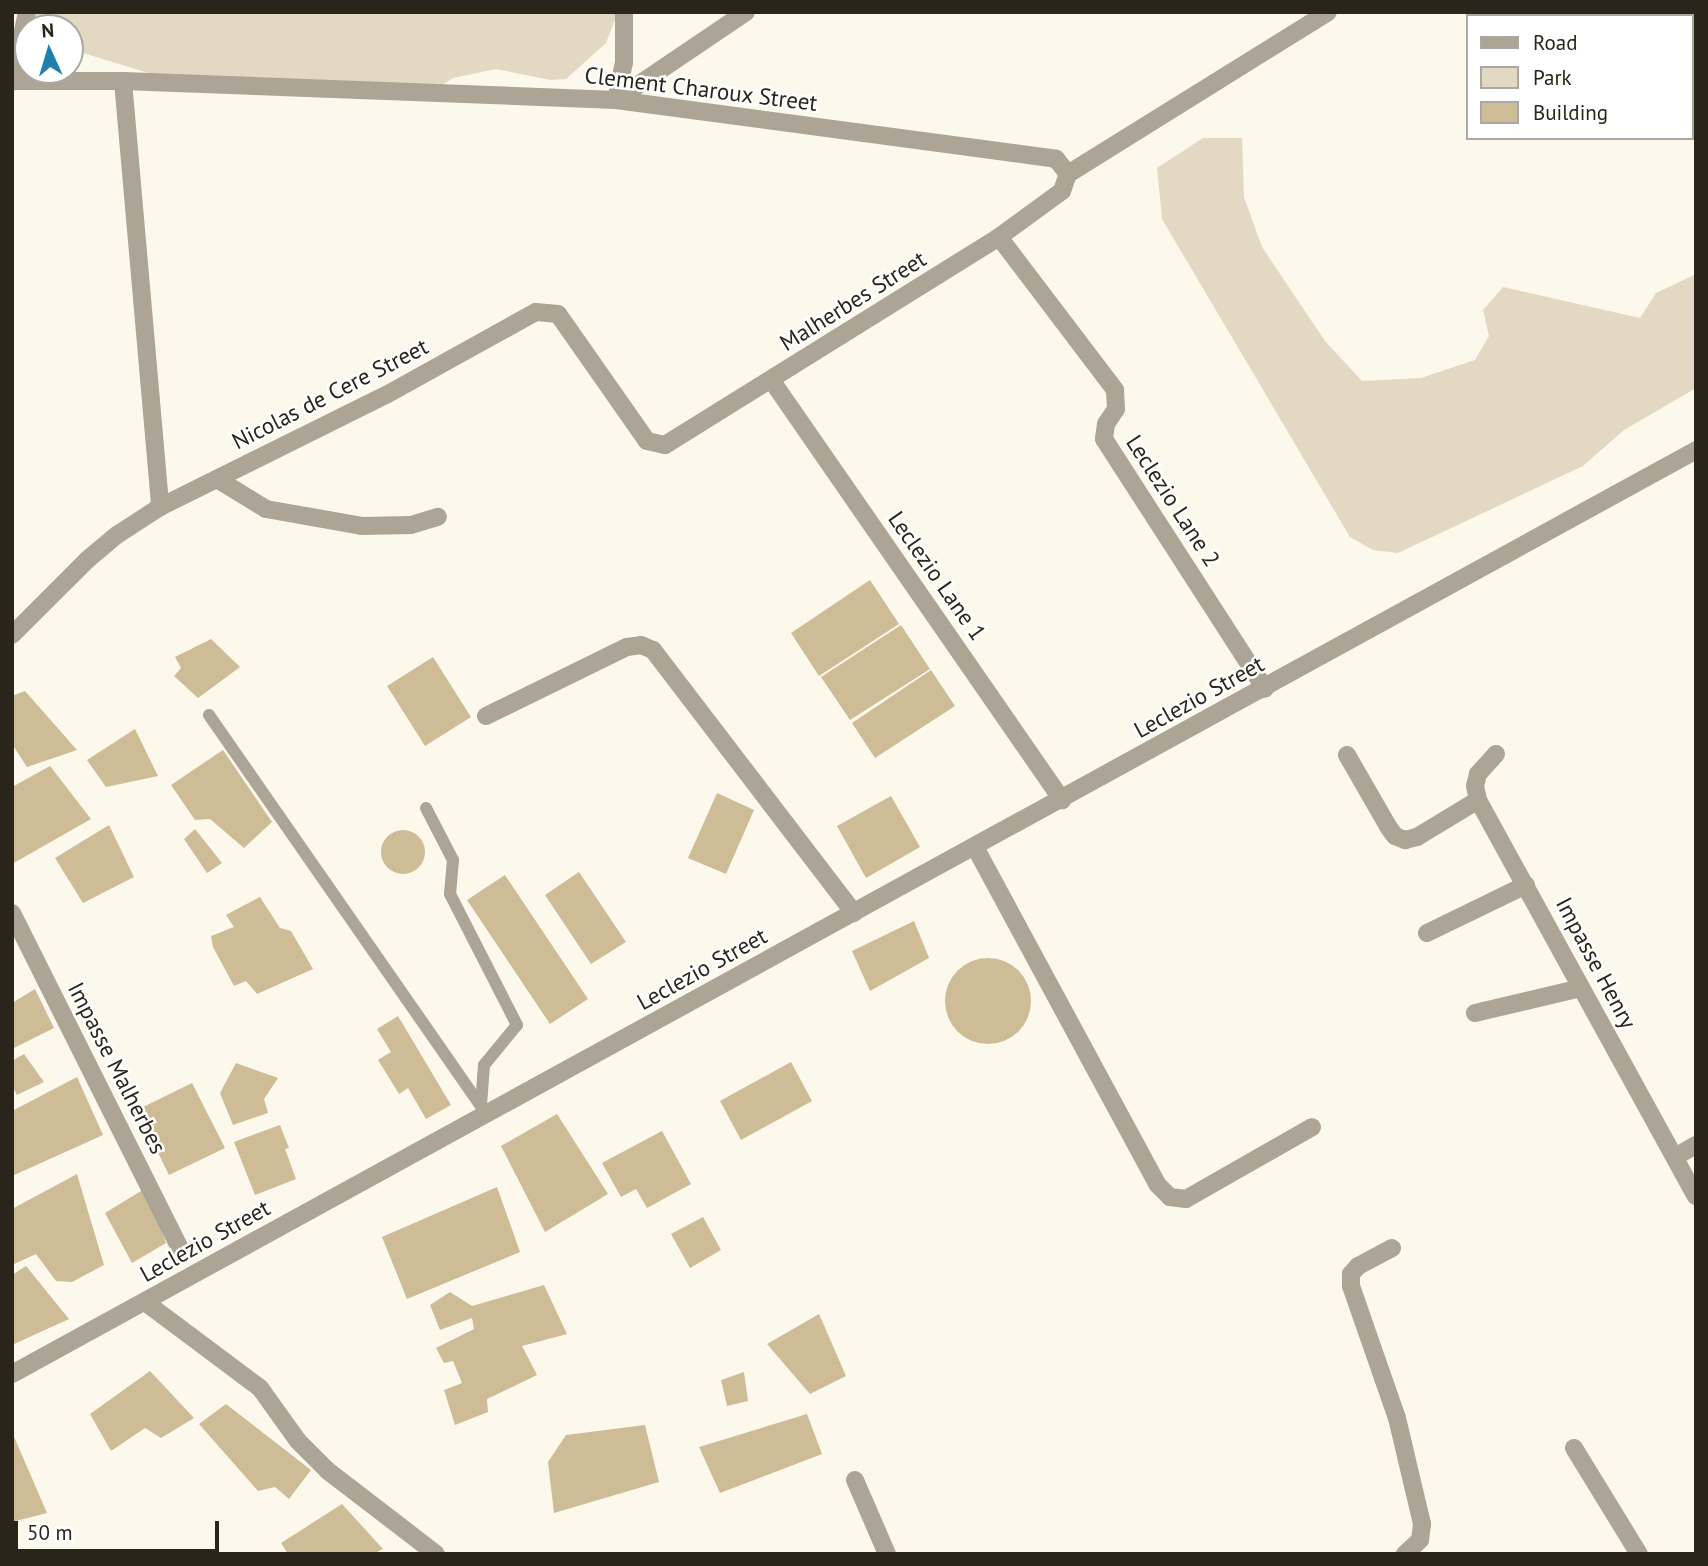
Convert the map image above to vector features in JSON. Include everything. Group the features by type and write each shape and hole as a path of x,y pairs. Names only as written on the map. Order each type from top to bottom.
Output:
{"street":[{"path":"13,81 27,12"},
{"path":"616,100 624,62 624,12"},
{"path":"616,100 746,12"},
{"path":"1068,174 1328,12"},
{"name":"Clement Charoux Street","path":"13,81 123,81 616,100 1056,159 1068,174"},
{"path":"123,81 160,507"},
{"name":"Malherbes Street","path":"647,441 665,444 772,381 999,237 1062,191 1068,174"},
{"name":"Leclezio Lane 2","path":"999,237 1115,390 1116,410 1106,424 1104,439 1265,689"},
{"name":"Nicolas de Cere Street","path":"12,635 87,560 117,535 160,507 386,395 536,312 558,314 647,441"},
{"name":"Leclezio Lane 1","path":"772,381 1062,800"},
{"name":"Leclezio Street","path":"12,1374 484,1110 975,848 1696,450"},
{"path":"217,479 266,509 362,526 411,525 438,517"},
{"path":"486,716 626,647 641,645 653,650 854,913"},
{"path":"1347,755 1389,828 1395,836 1405,840 1417,837 1478,800 1475,786 1478,774 1496,754"},
{"name":"Impasse Henry","path":"1478,800 1696,1196"},
{"path":"975,848 1158,1185 1170,1197 1186,1199 1312,1127"},
{"path":"1427,933 1526,884"},
{"name":"Impasse Malherbes","path":"12,913 179,1246"},
{"path":"1475,1013 1581,988"},
{"path":"1675,1157 1696,1145"},
{"path":"1392,1248 1358,1266 1351,1274 1350,1286 1397,1418 1422,1524 1420,1541 1405,1554"},
{"path":"145,1302 260,1388 298,1441 328,1471 436,1554"},
{"path":"1574,1448 1639,1554"},
{"path":"855,1480 887,1554"}],"lane":[{"path":"209,715 484,1110"},
{"path":"426,808 453,860 450,894 517,1025 484,1065 484,1110"}],"green space":[{"path":"18,12 618,12 606,43 566,79 551,80 496,69 453,78 417,101 165,78 84,53 84,14"},
{"path":"1203,138 1242,138 1244,197 1262,247 1325,341 1362,381 1421,378 1475,360 1489,336 1483,310 1503,287 1640,318 1656,293 1696,274 1696,388 1624,430 1583,466 1398,553 1373,550 1350,537 1162,219 1157,168"}],"building":[{"path":"870,580 899,624 819,676 791,633"},
{"path":"901,625 930,669 850,720 821,677"},
{"path":"211,639 240,667 198,698 174,676 181,668 175,657"},
{"path":"433,657 471,717 425,746 387,686"},
{"path":"931,670 955,706 875,758 852,723"},
{"path":"25,691 77,750 27,767 12,744 12,696"},
{"path":"135,729 158,776 106,787 87,760"},
{"path":"223,750 272,822 244,848 210,819 195,820 171,785"},
{"path":"50,766 91,819 12,864 12,787"},
{"path":"717,793 754,810 726,874 688,858"},
{"path":"891,796 920,847 866,878 837,826"},
{"path":"109,825 134,877 83,903 55,858"},
{"path":"195,829 222,863 207,873 184,839"},
{"path":"403,830 418,837 425,852 418,867 403,874 388,867 381,852 388,837"},
{"path":"579,872 626,942 591,964 545,895"},
{"path":"505,875 588,999 550,1024 467,900"},
{"path":"260,897 280,928 291,931 313,969 257,994 246,981 234,986 213,947 211,936 234,927 226,915"},
{"path":"914,921 929,958 870,991 852,951"},
{"path":"988,958 1004,962 1018,971 1027,985 1031,1001 1027,1017 1018,1031 1004,1040 988,1044 972,1040 958,1031 949,1017 945,1001 949,985 958,971 972,962"},
{"path":"35,989 54,1028 12,1049 12,1003"},
{"path":"398,1016 451,1105 426,1119 408,1088 399,1094 378,1060 391,1052 377,1029"},
{"path":"24,1054 44,1082 17,1095 12,1086 12,1061"},
{"path":"791,1062 812,1101 741,1140 720,1101"},
{"path":"236,1063 278,1078 264,1099 268,1113 233,1125 220,1093"},
{"path":"77,1077 103,1135 12,1176 12,1111"},
{"path":"192,1083 225,1148 169,1175 137,1110"},
{"path":"557,1114 608,1194 545,1232 501,1146"},
{"path":"280,1125 296,1179 255,1195 234,1142"},
{"path":"662,1131 691,1184 647,1208 636,1189 621,1197 602,1163"},
{"path":"77,1174 104,1265 72,1282 56,1281 36,1254 12,1265 12,1209"},
{"path":"497,1187 520,1252 407,1299 382,1237"},
{"path":"146,1188 166,1243 132,1263 105,1213"},
{"path":"703,1217 721,1250 690,1268 671,1234"},
{"path":"26,1266 69,1319 12,1345 12,1275"},
{"path":"544,1285 567,1334 522,1346 537,1375 487,1399 488,1412 455,1425 444,1390 462,1383 453,1361 444,1363 436,1348 474,1329 472,1318 440,1330 430,1305 450,1292 472,1306"},
{"path":"819,1314 846,1376 810,1394 767,1344"},
{"path":"150,1371 194,1418 161,1438 145,1428 111,1451 90,1414"},
{"path":"744,1372 748,1401 727,1406 721,1380"},
{"path":"226,1404 311,1470 289,1499 275,1487 258,1491 199,1424"},
{"path":"807,1414 822,1454 720,1493 699,1447"},
{"path":"645,1425 659,1482 554,1513 548,1462 566,1435"},
{"path":"12,1432 47,1513 12,1522"},
{"path":"342,1504 383,1549 373,1554 288,1554 281,1543"}]}
